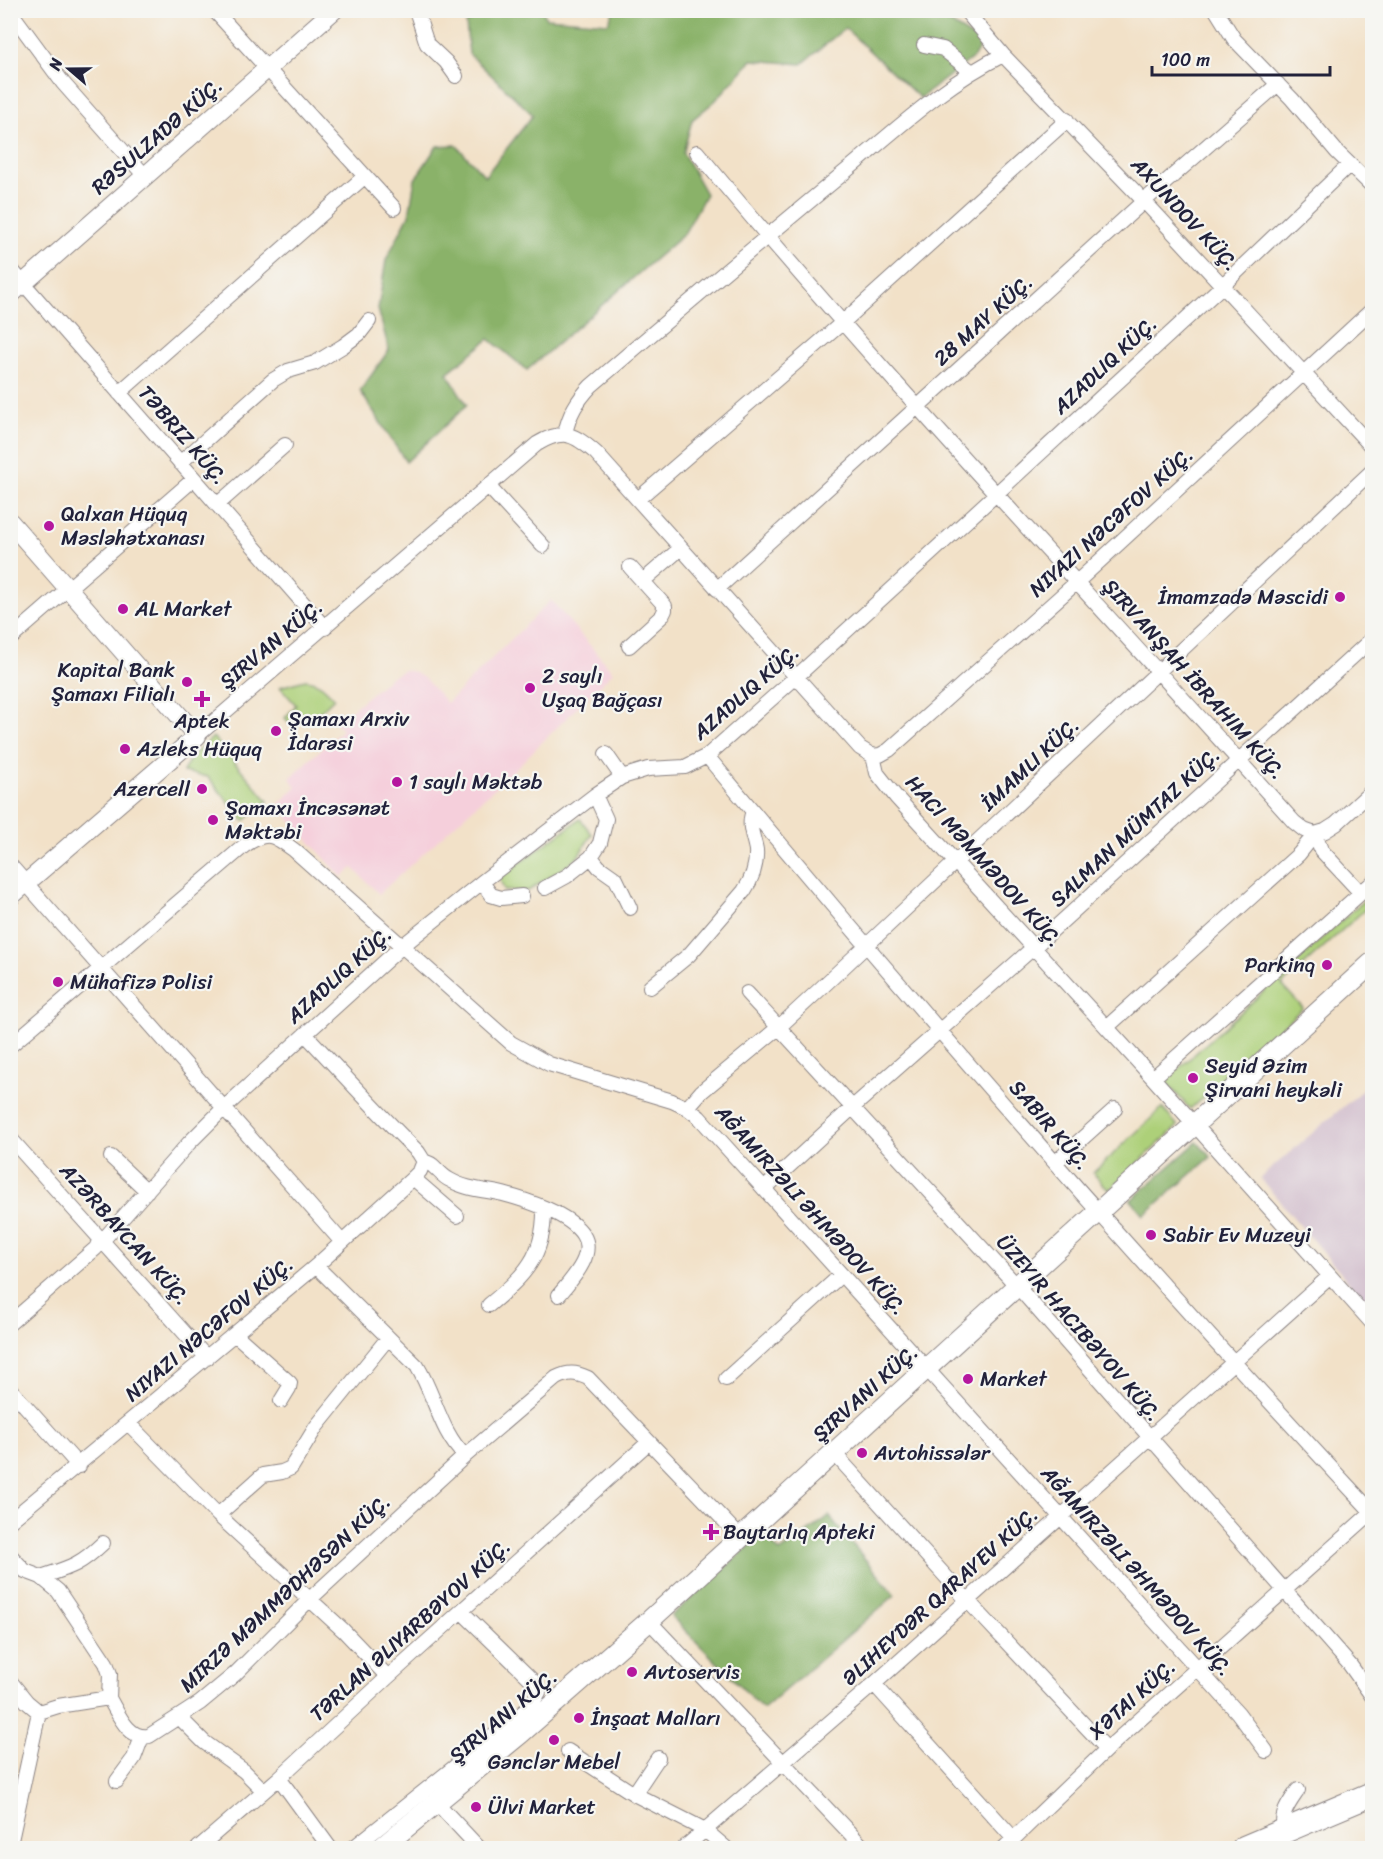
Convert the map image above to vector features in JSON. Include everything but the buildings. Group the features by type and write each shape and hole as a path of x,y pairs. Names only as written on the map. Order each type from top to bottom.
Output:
{"highway":[{"path":"1244,1848 1372,1794"}],"main road":[{"name":"ŞIRVANI KÜÇ.","path":"381,1848 521,1733 649,1621 1372,963"}],"street":[{"path":"214,10 266,70 394,208"},
{"name":"RƏSULZADƏ KÜÇ.","path":"17,289 334,10"},
{"path":"416,10 427,44 446,62 456,76"},
{"name":"AXUNDOV KÜÇ.","path":"965,10 1002,55 1144,201 1372,447"},
{"path":"1216,10 1234,39 1278,84 1349,165 1372,186"},
{"path":"10,11 63,84 145,176"},
{"path":"924,45 943,50 972,72"},
{"path":"1002,55 972,72 925,106 767,236 591,386 579,399 569,416 565,434 575,437 596,453 796,677 861,748 873,756 877,773 955,862 1107,1027 1372,1323"},
{"name":"28 MAY KÜÇ.","path":"717,589 1144,201 1278,84"},
{"path":"638,499 842,323 1067,120"},
{"name":"ŞIRVANŞAH İBRAHIM KÜÇ.","path":"697,152 842,323 1294,822 1304,830 1315,834"},
{"path":"10,1323 80,1263 103,1240 189,1143 225,1108 401,947 595,795 622,777 648,770 685,767 706,756 997,493 1223,285 1349,165"},
{"path":"119,393 364,177"},
{"name":"TƏBRIZ KÜÇ.","path":"10,268 17,289 119,393 325,628"},
{"name":"NIYAZI NƏCƏFOV KÜÇ.","path":"873,756 889,750 1078,581 1372,310"},
{"path":"180,463 273,380 288,371 315,363 343,346 359,334 369,321"},
{"name":"ŞIRVAN KÜÇ.","path":"10,897 537,444 549,437 565,434"},
{"path":"217,505 285,445"},
{"path":"687,1108 701,1092 778,1028 1372,471"},
{"path":"10,639 194,480"},
{"path":"488,486 543,546"},
{"path":"10,522 197,736"},
{"path":"643,581 681,548"},
{"path":"629,646 662,616 665,610 630,567"},
{"name":"SALMAN MÜMTAZ KÜÇ.","path":"764,1189 1372,639"},
{"path":"606,754 622,777"},
{"name":"SABIR KÜÇ.","path":"706,756 1098,1212 1372,1512"},
{"path":"1107,1027 1299,854 1315,834 1336,824 1372,790"},
{"path":"545,888 567,876 591,857 600,843 606,819 595,795"},
{"path":"650,987 689,955 751,880 756,864 756,851 750,822 753,812"},
{"name":"AĞAMIRZƏLI ƏHMƏDOV KÜÇ.","path":"101,969 244,846 266,834 275,837 294,850 502,1037 524,1052 565,1070 664,1098 687,1108 699,1117 1245,1722 1266,1751"},
{"path":"1315,834 1321,850 1361,893"},
{"path":"591,857 599,867 616,879 630,908"},
{"path":"10,865 342,1242"},
{"path":"482,882 491,895 501,898 522,896"},
{"path":"1153,1078 1372,883"},
{"path":"10,1046 101,969"},
{"path":"747,993 1017,1286 1371,1690"},
{"path":"305,1034 424,1161 446,1178 455,1184 504,1195 544,1208 574,1225 583,1234 587,1242 581,1266 559,1294"},
{"path":"1056,1162 1115,1109"},
{"name":"AZƏRBAYCAN KÜÇ.","path":"10,1138 207,1358"},
{"path":"111,1157 147,1191"},
{"name":"NIYAZI NƏCƏFOV KÜÇ.","path":"10,1521 79,1466 316,1266 413,1178 420,1171 424,1161"},
{"path":"413,1178 457,1216"},
{"path":"489,1305 516,1283 530,1266 545,1229 544,1208"},
{"path":"316,1266 417,1366 427,1382 447,1433 465,1456"},
{"path":"726,1379 841,1275"},
{"name":"ƏLIHEYDƏR QARAYEV KÜÇ.","path":"684,1848 874,1684 1330,1276"},
{"path":"236,1335 290,1383 281,1401"},
{"path":"218,1515 262,1475 291,1468 311,1434 388,1338"},
{"name":"MIRZƏ MƏMMƏDHƏSƏN KÜÇ.","path":"142,1737 149,1736 179,1717 207,1698 235,1674 310,1599 465,1456 556,1378 567,1373 588,1378 650,1442"},
{"path":"10,1389 79,1466"},
{"path":"129,1424 218,1515 343,1630 388,1677"},
{"path":"650,1442 741,1538"},
{"name":"TƏRLAN ƏLIYARBƏYOV KÜÇ.","path":"198,1848 279,1778 650,1442"},
{"path":"834,1453 967,1600 1107,1749"},
{"name":"XƏTAI KÜÇ.","path":"1009,1844 1107,1749 1372,1512"},
{"path":"41,1577 73,1567 86,1559 103,1543"},
{"path":"10,1555 25,1571 41,1577 58,1591 106,1663 110,1674 109,1698 133,1734 142,1737 134,1758 117,1781"},
{"path":"353,1848 531,1706 536,1699 539,1692 535,1683 461,1611"},
{"path":"649,1621 864,1848"},
{"path":"10,1681 27,1702 39,1712"},
{"path":"874,1684 1009,1844"},
{"path":"39,1712 58,1706 109,1698"},
{"path":"10,1845 39,1712"},
{"path":"179,1717 204,1742 244,1771 264,1791"},
{"path":"568,1751 634,1794 705,1830 726,1848"},
{"path":"634,1794 658,1758"},
{"path":"279,1778 330,1848"},
{"path":"1284,1831 1281,1820 1283,1813 1298,1790"},
{"path":"437,1803 479,1848"}],"shaded area":[{"name":"1 saylı Məktəb","path":"551,600 613,672 508,776 379,894 353,868 342,877 277,806 296,787 290,778 342,730 336,723 392,676 404,670 415,672 425,679 447,703"},
{"path":"1372,1082 1372,1310 1260,1178"}],"green space":[{"path":"492,10 543,11 546,18 608,23 614,10 930,10 982,43 974,57 920,98 845,28 802,64 752,60 715,101 692,120 683,153 706,194 684,234 527,370 489,339 447,373 467,405 406,462 360,391 389,350 378,309 386,260 409,215 415,179 437,146 456,145 485,176 533,115 469,54 466,23"},
{"path":"305,680 318,683 334,698 321,711 292,725 285,718 296,705 280,687"},
{"path":"213,737 268,801 244,821 208,777 183,772 191,757"},
{"path":"580,819 592,834 577,858 528,891 505,891 499,878"},
{"path":"1372,893 1372,903 1282,985 1303,1008 1190,1109 1165,1081"},
{"path":"1162,1108 1178,1126 1109,1190 1093,1173"},
{"path":"1197,1142 1211,1157 1144,1215 1131,1200"},
{"path":"829,1516 895,1595 763,1709 671,1616 763,1534 780,1552"}],"place":[{"name":"Qalxan Hüquq Məsləhətxanası","path":"49,526"},
{"name":"İmamzadə Məscidi","path":"1340,597"},
{"name":"AL Market","path":"123,609"},
{"name":"Kapital Bank Şamaxı Filialı","path":"187,682"},
{"name":"2 saylı Uşaq Bağçası","path":"530,688"},
{"name":"Aptek","path":"202,699"},
{"name":"Şamaxı Arxiv İdarəsi","path":"276,731"},
{"name":"Azleks Hüquq","path":"125,749"},
{"name":"1 saylı Məktəb","path":"397,782"},
{"name":"Azercell","path":"202,789"},
{"name":"Şamaxı İncəsənət Məktəbi","path":"213,820"},
{"name":"Parkinq","path":"1327,965"},
{"name":"Mühafizə Polisi","path":"58,982"},
{"name":"Seyid Əzim Şirvani heykəli","path":"1193,1078"},
{"name":"Sabir Ev Muzeyi","path":"1151,1235"},
{"name":"Market","path":"968,1379"},
{"name":"Avtohissələr","path":"862,1453"},
{"name":"Baytarlıq Apteki","path":"711,1532"},
{"name":"Avtoservis","path":"632,1672"},
{"name":"İnşaat Malları","path":"579,1718"},
{"name":"Gənclər Mebel","path":"554,1740"},
{"name":"Ülvi Market","path":"476,1807"}]}
